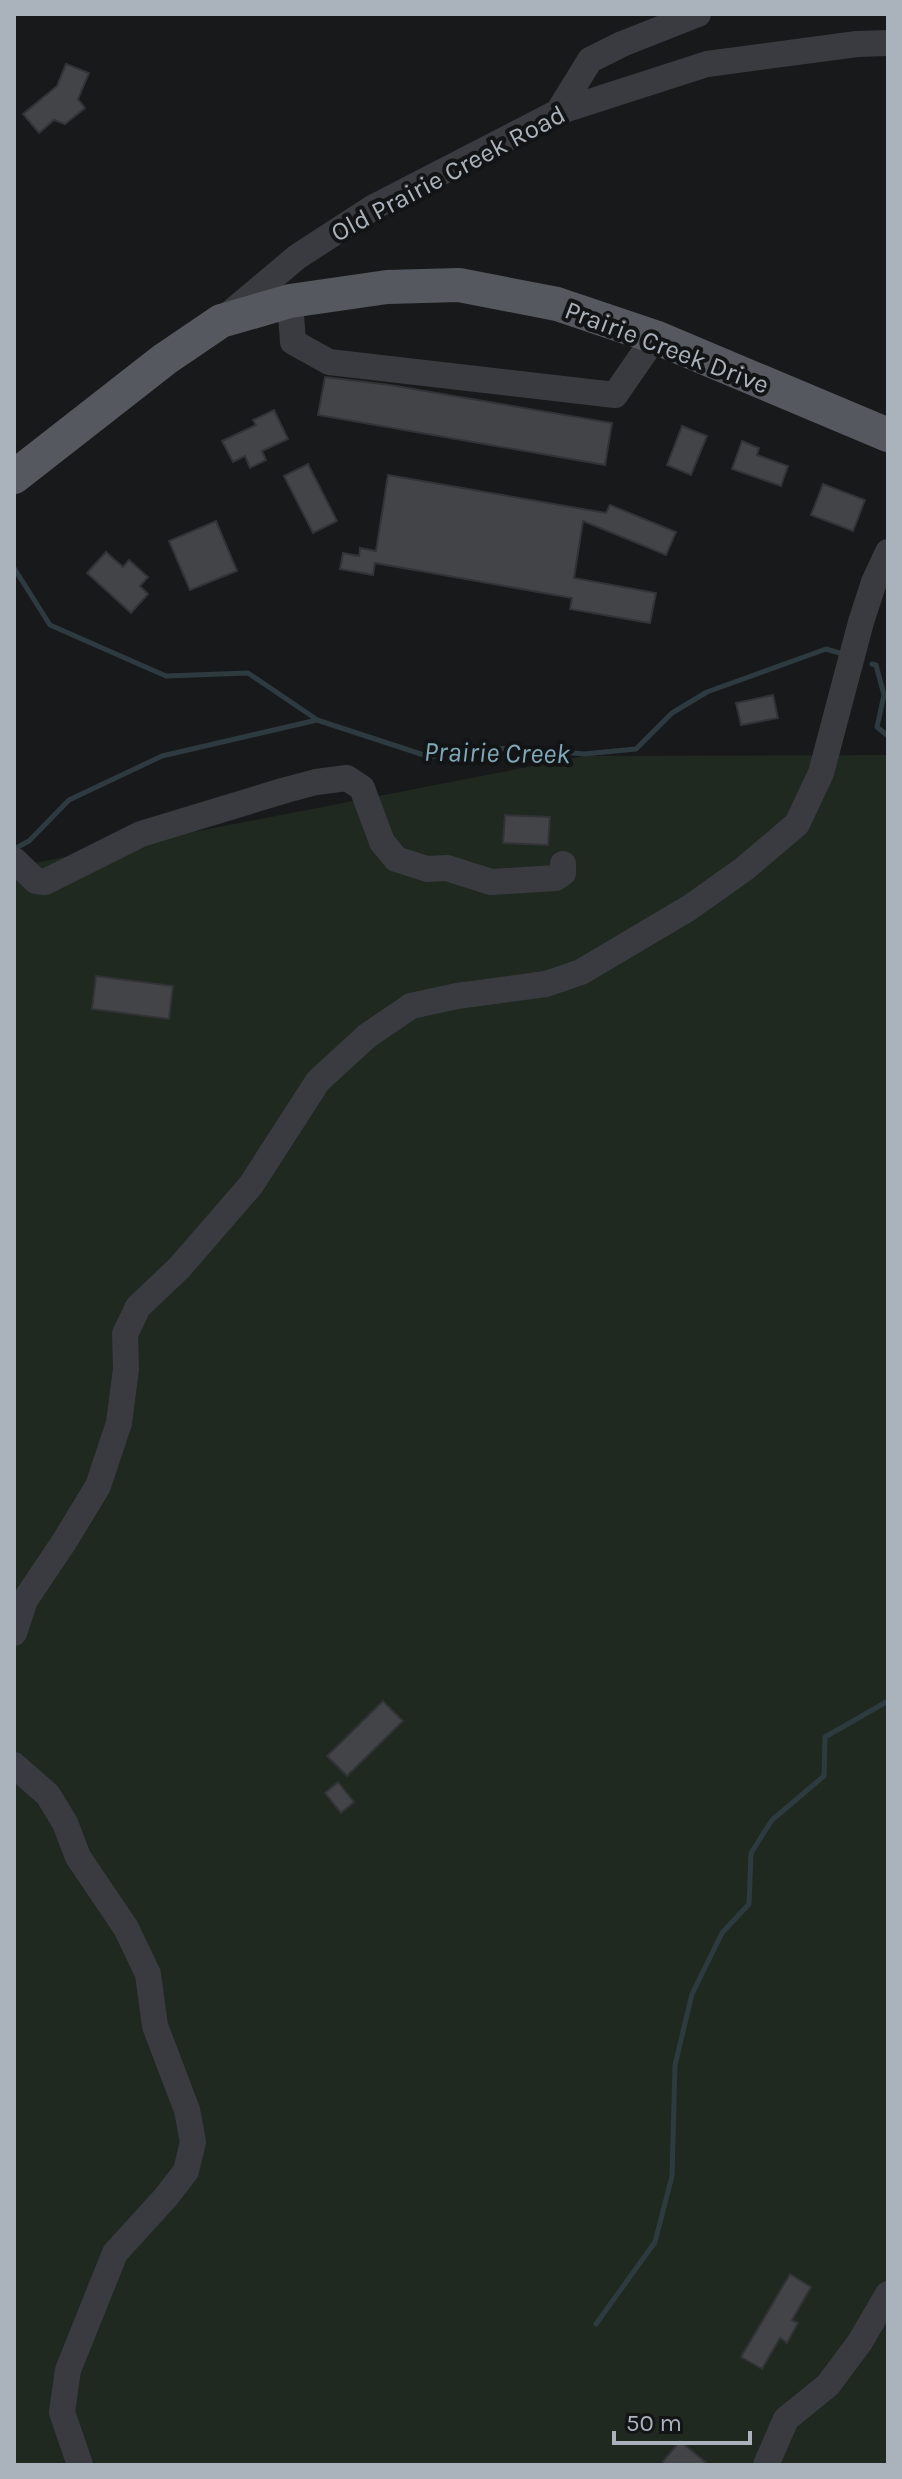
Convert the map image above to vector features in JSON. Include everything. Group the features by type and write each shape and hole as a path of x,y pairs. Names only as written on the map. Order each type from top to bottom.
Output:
{"main road":[{"name":"Prairie Creek Drive","path":"14,477 165,359 221,321 290,301 387,287 459,285 557,304 655,337 888,435"}],"street":[{"path":"558,112 590,60 698,14"},
{"name":"Old Prairie Creek Road","path":"221,321 297,257 374,207 558,112 707,64 857,44 888,43"},
{"path":"290,301 293,342 329,362 615,395 655,337"},
{"path":"14,1633 25,1600 98,1486 119,1423 126,1369 125,1334 138,1307 180,1267 251,1185 318,1081 367,1036 411,1006 457,996 546,984 581,972 689,908 744,869 797,824 821,773 861,622 888,552"},
{"path":"15,862 36,881 45,882 141,834 286,790 347,778 362,788 382,842 396,859 427,869 447,868 491,882 556,878 563,873 563,864"},
{"path":"14,1765 48,1795 65,1823 78,1857 126,1928 148,1974 155,2026 187,2110 193,2142 186,2171 115,2253 68,2370 62,2412 80,2465"},
{"path":"766,2465 786,2419 828,2385 860,2342 888,2294"}],"shaded area":[{"path":"888,755 888,2465 14,2465 14,867 584,756"}],"building":[{"path":"66,64 89,73 78,99 85,108 65,124 54,120 39,133 23,114 57,86"},
{"path":"325,377 612,423 605,465 318,415"},
{"path":"274,410 288,439 262,451 266,460 250,468 245,456 233,462 222,441 256,425 253,420"},
{"path":"682,426 707,436 691,475 667,465"},
{"path":"742,441 759,448 757,455 788,466 781,486 732,469"},
{"path":"308,464 337,521 313,533 284,476"},
{"path":"388,475 606,513 610,505 676,532 666,555 583,521 574,578 656,593 650,623 570,609 572,598 375,563 373,575 340,569 343,553 359,556 360,548 376,551"},
{"path":"823,484 865,500 853,531 811,515"},
{"path":"216,521 237,571 190,590 169,541"},
{"path":"106,552 123,567 129,560 148,577 140,586 148,594 131,613 87,573"},
{"path":"773,695 778,718 741,725 736,703"},
{"path":"505,815 550,817 548,845 503,843"},
{"path":"96,976 173,986 169,1019 92,1009"},
{"path":"383,1701 403,1721 347,1776 327,1756"},
{"path":"338,1782 354,1802 341,1813 325,1793"},
{"path":"790,2274 811,2287 792,2320 798,2323 787,2343 780,2338 762,2369 741,2357"},
{"path":"680,2441 709,2465 660,2465"}],"waterway":[{"path":"14,568 50,625 166,676 248,673 316,719"},
{"name":"Prairie Creek","path":"14,849 29,841 69,800 162,756 317,720 430,757 463,750 515,748 584,754 636,749 672,713 707,692 826,649 843,654"},
{"name":"Prairie Creek","path":"872,664 876,665 884,695 877,727 888,736"},
{"path":"596,2324 655,2242 672,2176 675,2065 692,1994 722,1933 749,1904 751,1853 772,1820 824,1776 825,1737 888,1701"}]}
